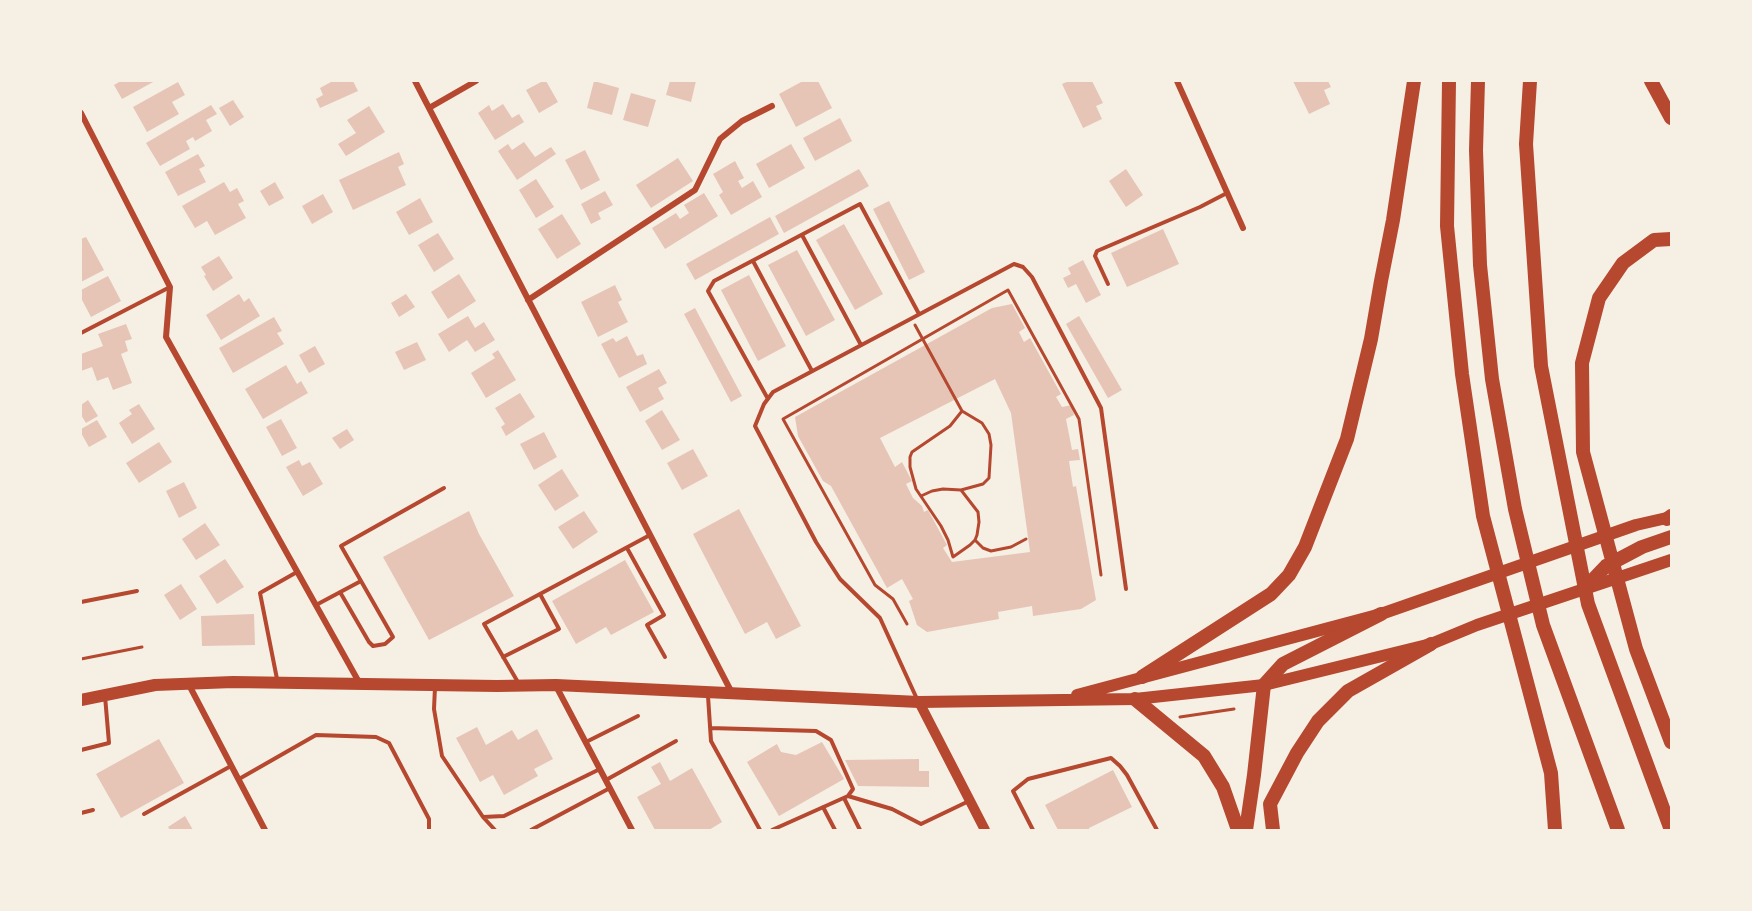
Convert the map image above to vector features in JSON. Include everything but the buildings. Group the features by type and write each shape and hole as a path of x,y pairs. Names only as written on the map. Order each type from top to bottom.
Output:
{"highway":[{"path":"1142,677 1245,613 1271,594 1288,575 1305,547 1347,439 1393,220 1414,81"},
{"path":"1449,81 1447,226 1462,374 1483,516 1551,773 1555,830"},
{"path":"1478,81 1476,150 1480,265 1492,379 1515,509 1543,626 1618,830"},
{"path":"1530,81 1526,144 1541,366 1588,604 1671,830"},
{"path":"1651,81 1671,118"},
{"path":"1671,238 1654,240 1623,263 1599,298 1582,363 1583,452 1636,649 1671,742"},
{"path":"1584,590 1606,566 1671,537"},
{"path":"1246,830 1264,685 1283,664 1381,614"},
{"path":"1273,830 1270,804 1297,753 1318,721 1348,691 1431,644"},
{"path":"1135,699 1204,756 1223,787 1238,830"}],"main road":[{"path":"1061,700 1381,614 1636,525 1670,517"},
{"path":"81,700 155,685 187,683 556,685 919,702 1135,699 1264,685 1431,644 1477,625 1671,560"},
{"path":"919,702 985,830"}],"street":[{"path":"415,81 732,693"},
{"path":"429,108 476,81"},
{"path":"1177,81 1243,228"},
{"path":"528,300 695,190 720,140 741,121 772,106"},
{"path":"81,113 170,287 166,337 360,684"},
{"path":"187,683 265,830"},
{"path":"556,685 632,830"}],"lane":[{"path":"1108,284 1095,256 1097,251 1200,207 1227,192"},
{"path":"768,399 708,291 714,281 860,204 919,314"},
{"path":"802,235 861,345"},
{"path":"753,261 812,371"},
{"path":"919,702 880,618 840,579 822,551 755,426 773,392 1014,264 1023,267 1032,277 1101,408 1126,589"},
{"path":"81,333 170,287"},
{"path":"340,592 373,646 385,644 393,637 341,546 444,488"},
{"path":"519,685 484,624 650,535"},
{"path":"627,548 664,615 647,625 665,657"},
{"path":"277,683 260,593 297,572"},
{"path":"316,605 361,581"},
{"path":"81,602 137,591"},
{"path":"503,657 559,629 540,594"},
{"path":"435,684 434,709 442,756 483,817 495,830"},
{"path":"708,692 711,741 760,830"},
{"path":"81,750 109,743 105,695"},
{"path":"586,742 638,716"},
{"path":"710,728 816,731 831,740 853,789 846,797 772,830"},
{"path":"238,780 316,735 376,737 389,743 429,819 429,830"},
{"path":"606,781 676,741"},
{"path":"1033,830 1013,791 1028,779 1111,758 1127,775 1157,830"},
{"path":"144,814 231,766"},
{"path":"483,817 504,816 600,769"},
{"path":"531,830 610,788"},
{"path":"846,797 892,809 921,824 970,801"},
{"path":"846,797 860,830"},
{"path":"823,807 835,830"},
{"path":"81,813 93,810"}],"path":[{"path":"907,624 893,599 874,585 783,419 1008,290 1079,419 1101,575"},
{"path":"911,318 962,411 986,427 991,445 987,481 983,484 961,490 932,491 921,496"},
{"path":"961,490 978,512 979,522 975,540 953,557 941,526 916,489 910,467 910,457 912,452 943,432 962,411"},
{"path":"975,540 983,548 991,551 1011,547 1026,539"},
{"path":"81,659 141,647"},
{"path":"1178,720 1180,717 1234,709"}]}
